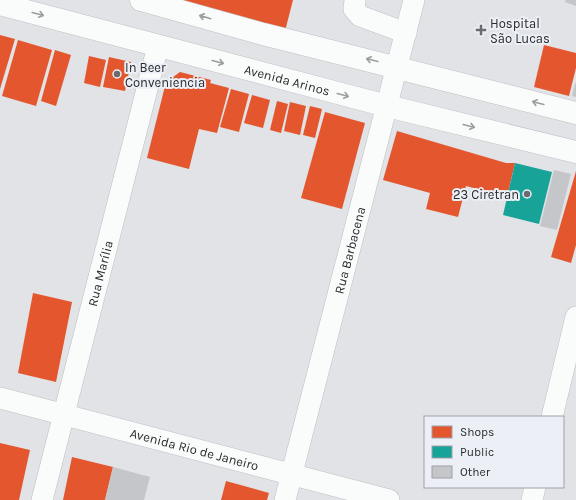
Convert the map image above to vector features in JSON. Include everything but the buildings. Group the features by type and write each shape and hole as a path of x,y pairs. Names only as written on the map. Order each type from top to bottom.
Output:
{"main road":[{"path":"142,0 169,3 263,34 397,66 576,113"},
{"name":"Avenida Arinos","path":"0,4 387,106 576,152"}],"street":[{"path":"355,0 354,9 360,16 406,33"},
{"name":"Rua Barbacena","path":"286,500 414,0"},
{"name":"Rua Marília","path":"42,500 158,46"},
{"path":"552,416 576,317"},
{"name":"Avenida Rio de Janeiro","path":"0,398 389,500"},
{"path":"532,500 535,488"}],"place":[{"name":"Hospital São Lucas","path":"481,30"},
{"name":"In Beer Conveniencia","path":"117,74"},
{"name":"23 Ciretran","path":"527,194"}]}
